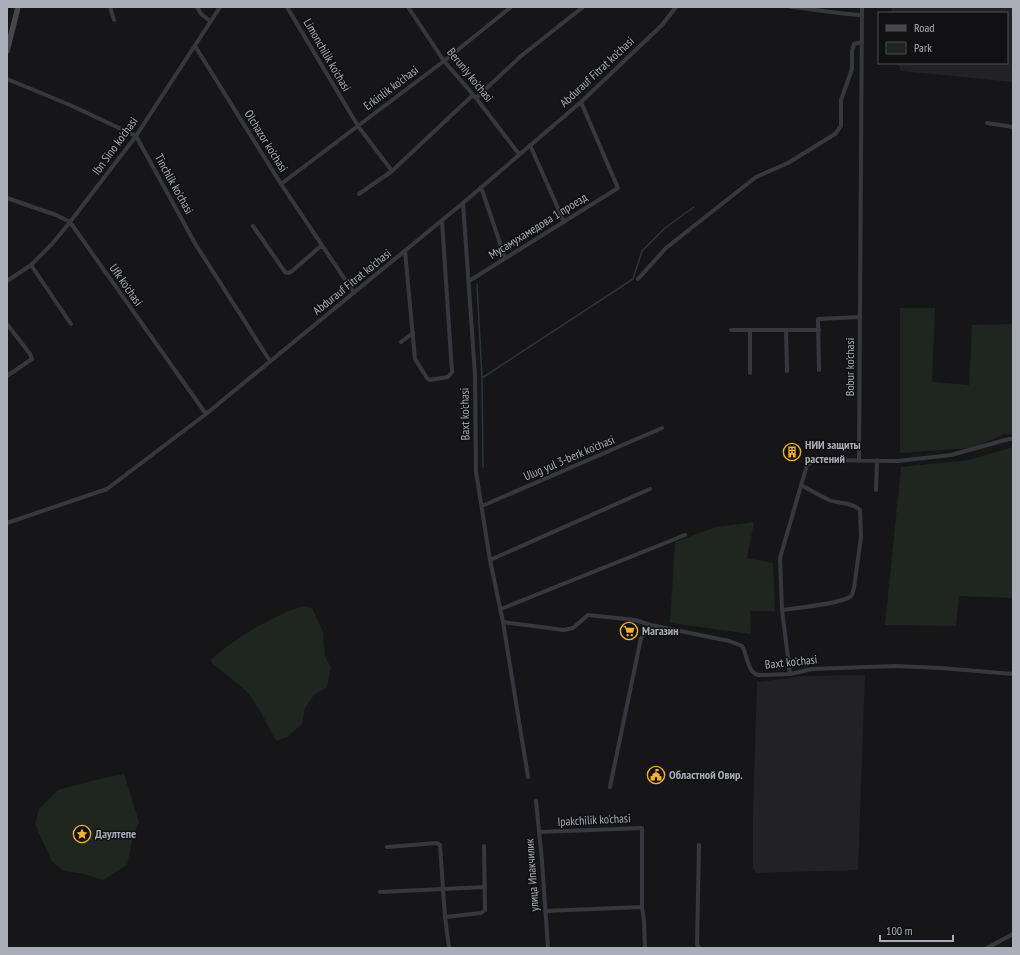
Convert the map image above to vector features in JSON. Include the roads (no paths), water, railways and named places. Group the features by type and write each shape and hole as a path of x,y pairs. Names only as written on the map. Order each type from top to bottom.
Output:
{"main road":[{"path":"7,43 17,7"},
{"path":"7,51 17,7"}],"street":[{"path":"110,7 114,20"},
{"path":"197,7 201,14 210,21"},
{"name":"Ibn Sino ko'chasi","path":"7,281 31,265 70,222 136,136 220,7"},
{"name":"Limonchilik ko'chasi","path":"287,7 358,126 392,171"},
{"name":"Beruniy ko'chasi","path":"408,7 444,61 519,154"},
{"name":"Erkinlik ko'chasi","path":"281,184 444,61 511,7"},
{"path":"359,194 392,171 521,56 583,7"},
{"name":"Abdurauf Fitrat ko'chasi","path":"7,523 108,489 206,414 442,221 581,102 662,25 676,7"},
{"path":"791,7 862,15"},
{"name":"Bobur ko'chasi","path":"859,460 862,7"},
{"path":"638,279 666,248 756,177 788,163 835,134 840,126 841,100 852,69 852,51 854,44 862,42"},
{"name":"Olchazor ko'chasi","path":"194,46 281,184 354,293"},
{"path":"7,79 70,105 136,136"},
{"name":"Мусамухамедова 1 проезд","path":"469,280 618,188 581,102"},
{"path":"986,123 1013,127"},
{"name":"Tinchlik ko'chasi","path":"136,136 196,246 270,361"},
{"path":"530,145 564,222"},
{"path":"481,187 506,258"},
{"name":"Ufk ko'chasi","path":"7,198 56,215 70,222 206,414"},
{"name":"Baxt ko'chasi","path":"463,203 475,375 476,472 490,560 501,609 528,777"},
{"path":"405,251 415,359 427,378 430,380 448,377 452,372 452,365 442,221"},
{"path":"254,226 285,272 288,273 322,245"},
{"path":"31,265 71,324"},
{"path":"819,370 818,319 860,317"},
{"path":"7,324 30,354 32,359 7,376"},
{"path":"731,330 819,330"},
{"path":"750,330 750,373"},
{"path":"786,330 787,371"},
{"path":"401,342 413,332"},
{"name":"Ulug yul 3-berk ko'chasi","path":"482,506 662,428"},
{"path":"790,674 782,610 780,558 807,465 821,460 898,461 951,455 1013,439"},
{"path":"876,490 877,460"},
{"path":"782,610 831,603 848,598 852,594 854,588 861,537 860,510 857,507 829,500 801,485"},
{"path":"490,560 650,489"},
{"path":"501,609 685,535"},
{"name":"Baxt ko'chasi","path":"503,622 564,630 573,628 588,615 635,620 650,625 730,642 742,646 751,671 756,675 790,674 812,669 895,666 1013,674"},
{"path":"610,786 641,638 650,625"},
{"name":"улица Ипакчилик","path":"536,801 548,948"},
{"name":"Ipakchilik ko'chasi","path":"539,832 642,828 642,907 645,948"},
{"path":"387,847 440,844 445,917 449,948"},
{"path":"699,845 699,948"},
{"path":"445,917 481,913 485,910 484,846"},
{"path":"380,892 485,887"},
{"path":"545,911 642,907"},
{"path":"987,948 1013,934"}],"waterway":[{"path":"482,378 633,279 642,251 665,228 694,207"},
{"path":"477,284 482,378 483,467"}],"place":[{"name":"НИИ защиты растений","path":"792,452"},
{"name":"Магазин","path":"629,631"},
{"name":"Областной Овир.","path":"656,775"},
{"name":"Даултепе","path":"82,834"}]}
